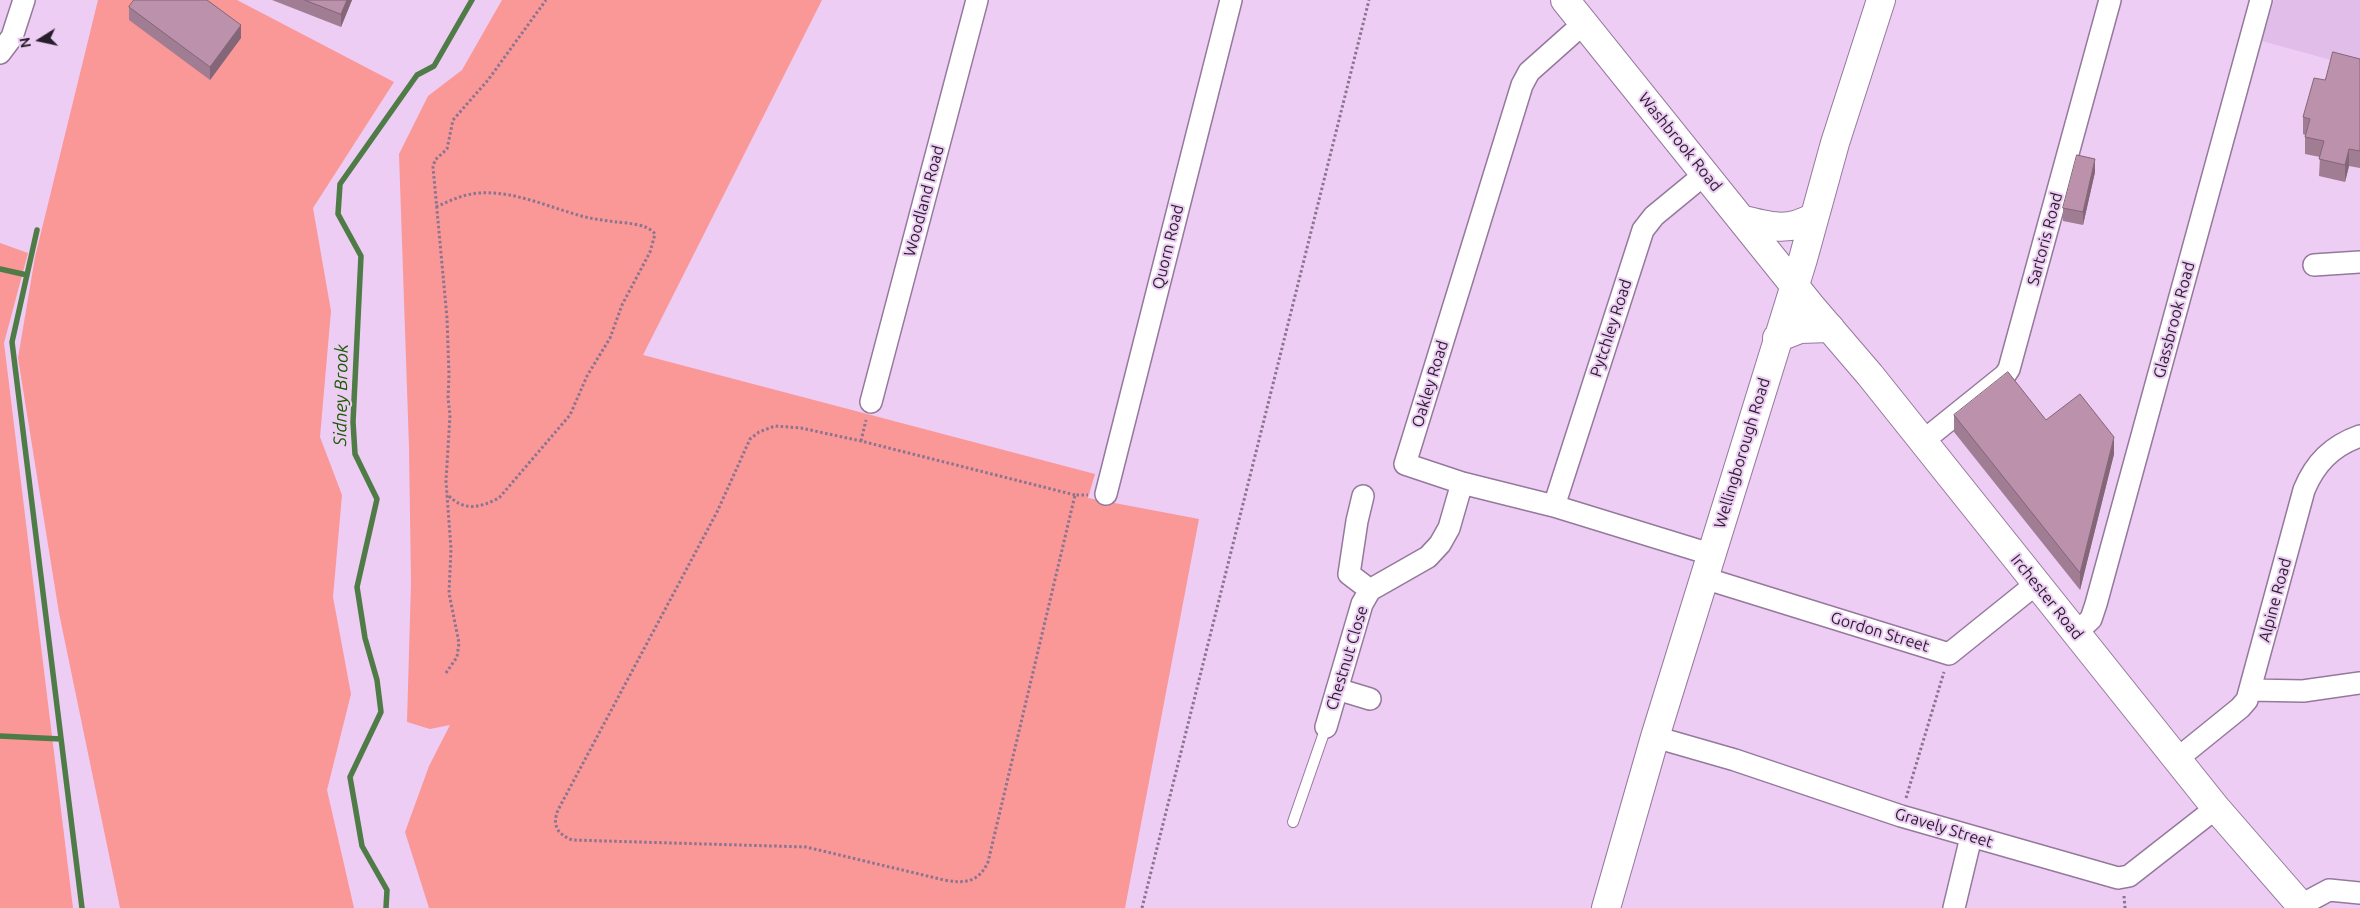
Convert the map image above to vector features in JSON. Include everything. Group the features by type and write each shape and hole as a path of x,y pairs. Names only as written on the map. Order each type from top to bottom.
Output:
{"main road":[{"name":"Washbrook Road","path":"1565,0 1794,284"},
{"name":"Wellingborough Road","path":"1606,908 1655,737 1794,284 1835,143 1881,0"},
{"path":"1744,220 1784,228 1800,225 1814,217"},
{"name":"Irchester Road","path":"1794,284 1923,441 2216,808 2302,907"},
{"path":"1777,338 1800,329 1830,328"}],"street":[{"path":"0,53 12,37 24,0"},
{"name":"Woodland Road","path":"871,402 977,0"},
{"name":"Quorn Road","path":"1106,494 1231,0"},
{"name":"Sartoris Road","path":"1923,441 2005,375 2009,368 2110,0"},
{"name":"Glassbrook Road","path":"2076,633 2091,619 2096,604 2258,2"},
{"name":"Oakley Road","path":"1584,23 1529,72 1522,85 1405,464 1462,483 1554,506 1707,566"},
{"name":"Pytchley Road","path":"1554,506 1643,230 1654,216 1705,174"},
{"path":"2314,265 2360,262"},
{"name":"Alpine Road","path":"2177,759 2240,708 2251,690 2304,490 2311,472 2333,449 2360,436"},
{"name":"Chestnut Close","path":"1326,726 1362,604 1370,590 1428,557 1440,544 1449,528 1462,483"},
{"path":"1363,496 1356,521 1349,574 1370,590"},
{"name":"Gordon Street","path":"1707,566 1949,654 2036,584"},
{"path":"2251,690 2302,691 2360,683"},
{"path":"1337,689 1370,699"},
{"name":"Gravely Street","path":"1655,737 1735,760 1901,816 2123,878 2129,876 2216,808"},
{"path":"1954,908 1971,837"},
{"path":"2302,907 2330,890 2360,893"}],"lane":[{"path":"1293,822 1326,726"}],"path":[{"path":"446,673 457,657 459,643 449,593 451,549 447,493 449,375 447,318 433,167 435,160 447,149 454,120 488,80 546,0"},
{"path":"1142,908 1369,0"},
{"path":"436,207 456,197 480,193 500,194 522,197 580,216 633,224 653,230 656,234 650,252 622,305 610,338 587,376 570,415 499,498 487,504 465,506 455,502 447,493"},
{"path":"1075,495 988,862 984,872 975,880 959,883 806,847 572,840 562,836 556,828 554,818 558,810 709,528 750,439 759,432 775,426 801,428 861,441 1075,495 1106,494"},
{"path":"1901,816 1949,654"}],"shaded area":[{"path":"98,0 237,0 394,82 313,208 331,311 320,437 342,495 333,597 351,694 327,790 354,908 120,908 59,613 18,358 35,257"},
{"path":"502,0 822,0 643,355 1095,474 1088,498 1199,519 1125,908 429,908 405,832 429,766 450,725 430,729 407,722 411,583 409,447 399,154 428,96 462,70"},
{"path":"2274,0 2360,0 2360,68 2262,41"},
{"path":"0,243 28,253 4,343 73,908 0,908"}],"building":[{"path":"134,0 207,0 241,25 210,67 129,7"},
{"path":"305,0 347,0 341,14"},
{"path":"2333,52 2360,59 2360,151 2349,149 2345,165 2319,159 2324,141 2305,137 2310,119 2303,117 2314,78 2325,80"},
{"path":"2077,155 2095,159 2083,212 2063,208"},
{"path":"2008,372 2046,420 2080,394 2114,437 2080,573 1954,415"}],"waterway":[{"name":"Sidney Brook","path":"386,908 387,890 362,846 350,777 381,712 377,680 365,638 357,587 377,499 355,454 353,422 361,256 338,214 340,184 417,75 434,66 472,0"},
{"path":"37,230 12,342 82,908"},
{"path":"0,269 27,275"},
{"path":"0,736 61,739"}]}
